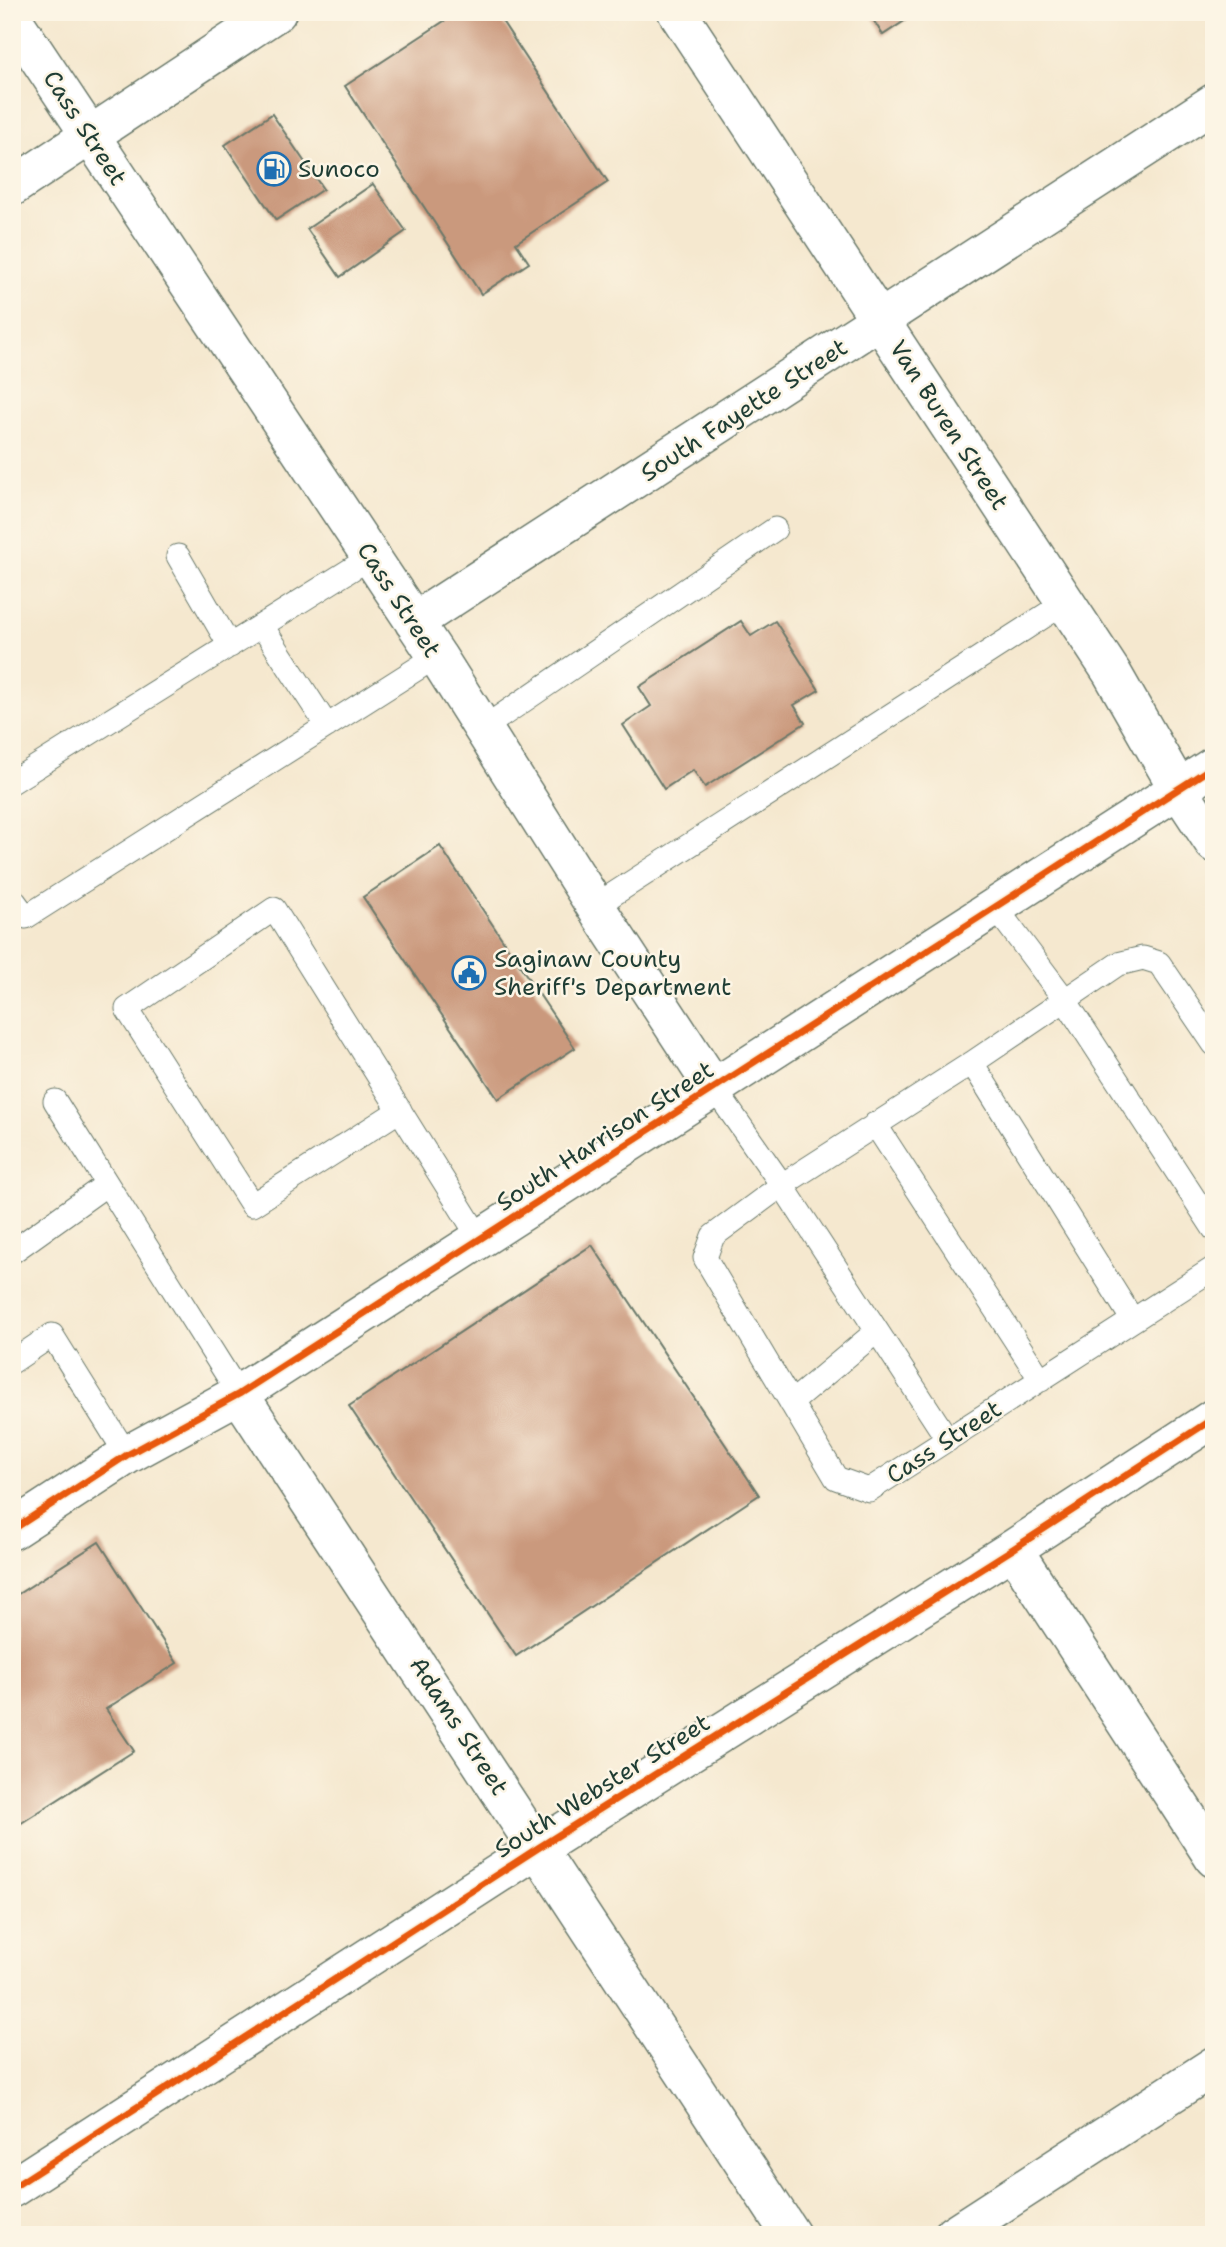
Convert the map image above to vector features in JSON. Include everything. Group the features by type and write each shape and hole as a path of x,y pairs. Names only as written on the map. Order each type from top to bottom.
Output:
{"street":[{"path":"12,187 277,12"},
{"name":"Van Buren Street","path":"677,12 1112,673 1179,790 1214,843"},
{"name":"Cass Street","path":"12,18 437,656 714,1088"},
{"name":"South Fayette Street","path":"414,622 1214,103"},
{"name":"South Harrison Street","path":"12,1530 127,1455 239,1394 1214,766"},
{"name":"Adams Street","path":"239,1394 791,2235"},
{"name":"South Webster Street","path":"12,2189 538,1848 1013,1549 1214,1418"},
{"path":"1013,1549 1214,1858"},
{"path":"953,2235 1214,2066"}],"lane":[{"path":"482,729 775,529"},
{"path":"178,556 230,646"},
{"path":"12,782 371,557"},
{"path":"595,906 1066,602"},
{"path":"262,626 327,726"},
{"path":"12,898 26,917 437,656"},
{"path":"996,908 1065,1000 1214,1229"},
{"path":"400,1110 253,1205 127,1009 274,909 481,1239"},
{"name":"Cass Street","path":"1214,1044 1159,963 1143,958 1118,964 972,1063 782,1185 713,1236 705,1258 836,1478 869,1490 1214,1268"},
{"path":"972,1063 1132,1319"},
{"name":"Cass Street","path":"714,1088 782,1185"},
{"path":"55,1101 239,1394"},
{"path":"875,1124 1041,1380"},
{"path":"12,1252 107,1184"},
{"path":"782,1185 948,1440"},
{"path":"791,1402 877,1331"},
{"path":"12,1362 52,1335 127,1455"}],"building":[{"path":"458,12 496,12 608,182 516,243 529,263 481,294 345,86"},
{"path":"868,12 918,12 883,35"},
{"path":"272,114 323,189 276,220 225,145"},
{"path":"373,184 406,231 340,277 307,229"},
{"path":"741,621 751,636 775,621 819,690 794,705 805,723 705,787 693,770 664,789 623,725 651,706 639,687"},
{"name":"Saginaw County Sheriff's Department","path":"440,846 575,1048 498,1099 363,897"},
{"path":"592,1245 759,1495 516,1656 349,1406"},
{"path":"99,1542 177,1663 106,1709 134,1751 12,1829 12,1598"}],"cycle path":[{"path":"12,1530 127,1455 239,1394 1214,766"},
{"path":"12,2188 538,1848 1013,1549 1214,1418"}],"place":[{"name":"Sunoco","path":"274,169"},
{"name":"Saginaw County Sheriff's Department","path":"469,973"}]}
